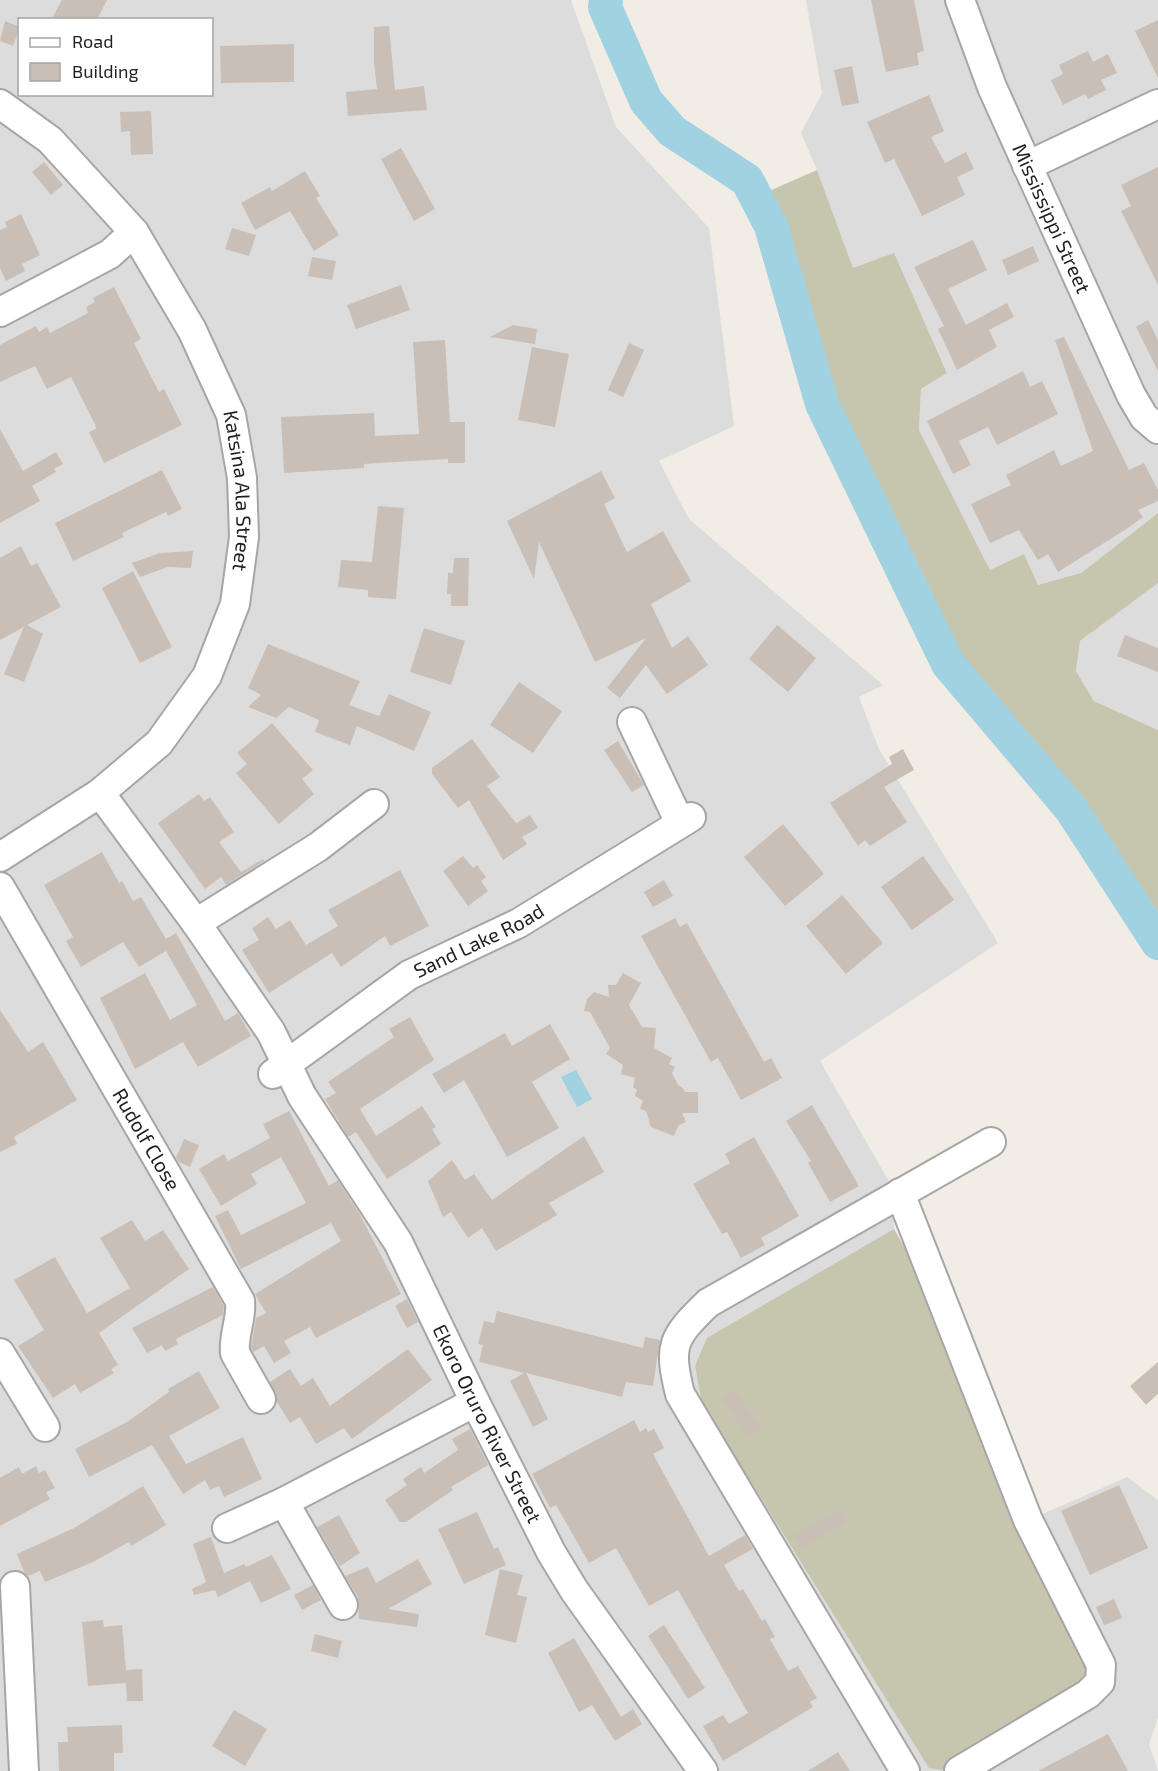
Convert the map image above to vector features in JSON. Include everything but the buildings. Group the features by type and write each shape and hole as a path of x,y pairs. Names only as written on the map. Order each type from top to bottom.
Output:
{"street":[{"name":"Mississippi Street","path":"960,0 992,87 1131,395 1144,417 1158,429"},
{"name":"Katsina Ala Street","path":"0,104 50,140 134,232 192,330 231,415 242,478 244,537 235,604 207,676 159,743 99,793 0,857"},
{"path":"1027,166 1158,104"},
{"path":"0,312 110,254 134,232"},
{"name":"Sand Lake Road","path":"280,1070 409,975 519,923 686,820 632,722"},
{"name":"Ekoro Oruro River Street","path":"99,793 196,922 270,1032 280,1070 315,1116 398,1242 551,1552 574,1590 703,1771"},
{"path":"196,922 318,847 374,804"},
{"name":"Rudolf Close","path":"0,886 240,1301 241,1311 234,1344 235,1353 261,1399"},
{"path":"906,1771 680,1394 672,1359 682,1328 708,1303 991,1142"},
{"path":"900,1193 1028,1520 1101,1665 1100,1682 1088,1694 959,1771"},
{"path":"0,1353 45,1427"},
{"path":"227,1528 284,1502 475,1402"},
{"path":"284,1502 343,1605"},
{"path":"15,1586 24,1771"}],"shaded area":[{"path":"0,0 571,0 616,127 709,228 734,426 659,461 689,519 883,685 859,697 879,749 998,943 820,1061 895,1192 894,1229 926,1286 1015,1526 1127,1477 1158,1500 1158,1718 1149,1744 1158,1771 0,1771"},
{"path":"806,0 1158,0 1158,513 1081,573 1038,586 990,570 919,430 921,389 947,372 921,314 853,268 801,133 822,93"},
{"path":"817,170 853,268 894,253 947,373 921,389 919,430 990,570 1024,554 1038,585 1081,573 1158,513 1158,583 1080,641 1076,671 1094,701 1158,730 1158,912 1080,796 958,654 832,404 801,290 769,191"},
{"path":"1158,583 1158,730 1094,701 1076,671 1080,641"},
{"path":"894,1229 926,1286 1015,1526 1034,1567 1071,1622 1094,1670 1081,1692 949,1771 929,1768 702,1403 695,1366 707,1338"}],"water":[{"path":"576,1070 592,1099 577,1107 561,1077"}],"waterway":[{"path":"606,0 605,7 646,101 672,131 747,180 771,226 822,404 948,664 1071,809 1158,943"}]}
